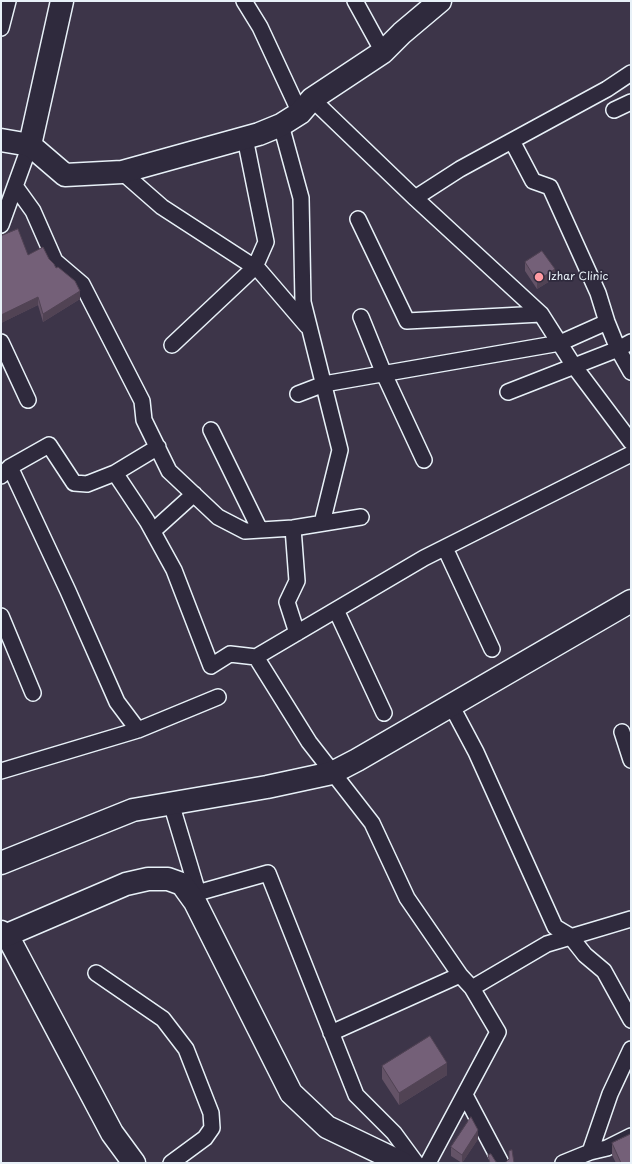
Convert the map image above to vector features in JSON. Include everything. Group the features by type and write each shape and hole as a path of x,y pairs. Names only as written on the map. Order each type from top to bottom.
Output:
{"street":[{"path":"1,28 8,1"},
{"path":"1,225 30,145 62,1"},
{"path":"244,1 306,106 415,198 541,314 574,366 631,442"},
{"path":"355,1 383,52"},
{"path":"1,140 30,145 65,175 122,172 259,134 280,125 383,52 402,33 440,1"},
{"path":"415,198 460,169 607,89 631,73"},
{"path":"614,110 631,102"},
{"path":"280,125 301,198 303,302 340,450 322,523"},
{"path":"172,345 255,267 266,242 245,138"},
{"path":"512,141 533,181 550,187 598,292 606,322 618,349 631,372"},
{"path":"122,172 162,207 259,270 310,329"},
{"path":"15,186 33,211 55,261 82,284 142,401 144,420 169,471 218,517 245,531 293,528 361,517"},
{"path":"358,219 407,322 541,314"},
{"path":"361,318 384,374 424,460"},
{"path":"298,394 324,384 560,343 606,322"},
{"path":"1,342 28,400"},
{"path":"508,392 618,349 631,342"},
{"path":"211,430 260,530"},
{"path":"138,730 117,702 68,591 6,471 49,445 74,483 87,484 115,473 158,447"},
{"path":"115,473 153,531 174,570 211,666 230,654 256,657 424,558 631,454"},
{"path":"153,531 194,494"},
{"path":"293,528 297,581 287,602 297,633"},
{"path":"445,548 492,649"},
{"path":"1,863 133,810 267,787 332,773 631,601"},
{"path":"336,610 384,712"},
{"path":"1,616 33,693"},
{"path":"256,657 309,742 372,823 408,898 460,975 472,988 498,1032 428,1163"},
{"path":"1,771 138,730 218,697"},
{"path":"451,705 476,752 555,927 570,936 585,955 604,971 631,1020"},
{"path":"622,732 631,760"},
{"path":"171,803 194,894 292,1093 327,1128 402,1163"},
{"path":"194,894 268,873 356,1095 394,1133 416,1163"},
{"path":"134,1163 112,1133 4,933 126,884 148,879 168,879 182,884 194,894"},
{"path":"472,988 547,944 631,919"},
{"path":"96,974 163,1019 186,1049 211,1113 212,1128 205,1138 171,1163"},
{"path":"331,1032 460,975"},
{"path":"590,1152 610,1094 631,1049"},
{"path":"465,1095 502,1163"},
{"path":"563,1163 590,1152 607,1148 630,1139"}],"building":[{"path":"18,229 28,255 43,247 49,259 56,268 58,267 75,281 80,291 43,314 38,297 1,315 1,236"},
{"path":"542,251 555,269 537,281 525,262"},
{"path":"430,1036 447,1063 399,1093 382,1066"},
{"path":"471,1117 478,1130 462,1155 451,1147"},
{"path":"631,1134 631,1163 621,1163 612,1143"},
{"path":"512,1150 514,1163 504,1163 509,1159 509,1151"},
{"path":"491,1154 496,1162 499,1163 490,1163 488,1155"}],"place":[{"name":"Izhar Clinic","path":"539,277"}]}
